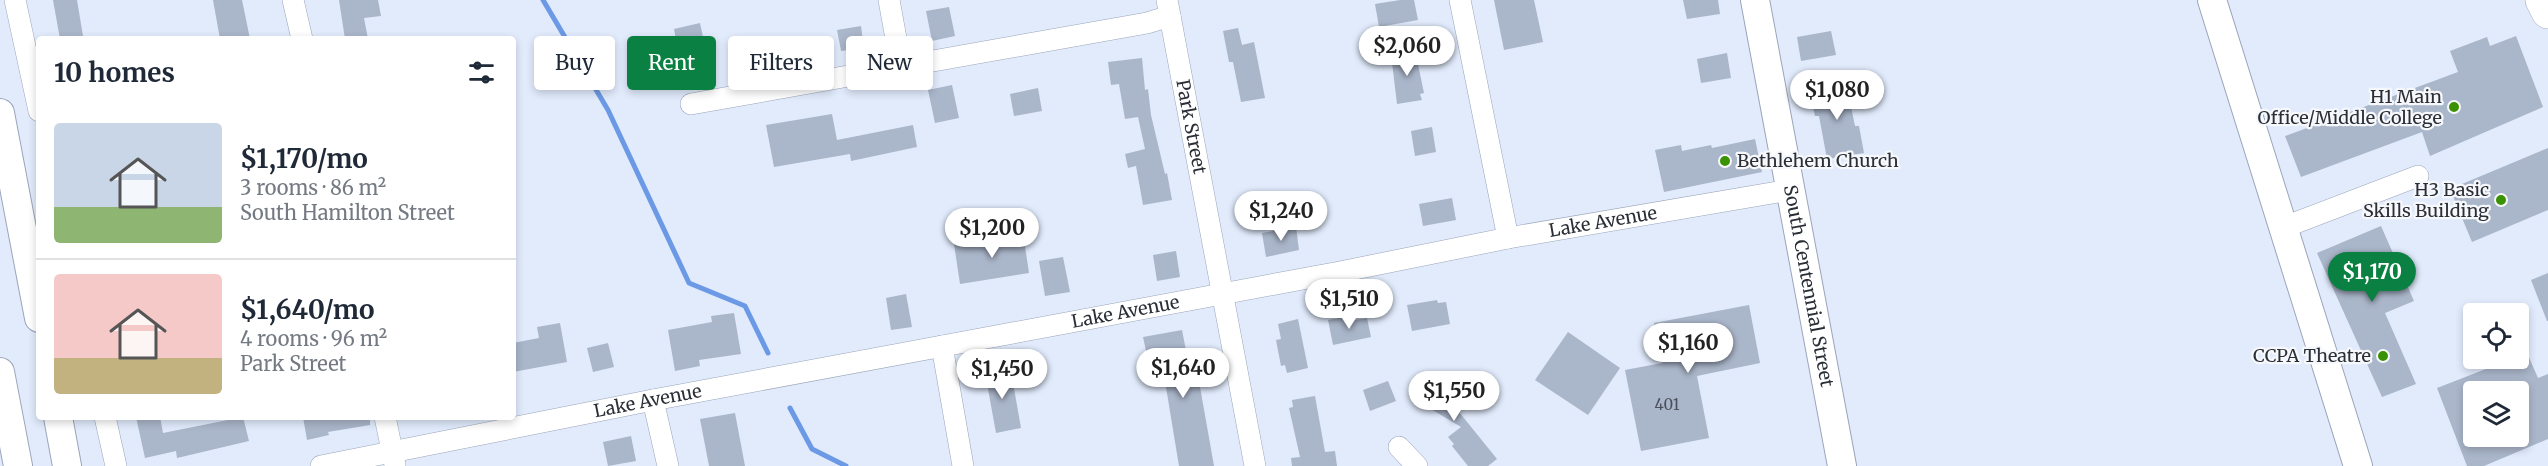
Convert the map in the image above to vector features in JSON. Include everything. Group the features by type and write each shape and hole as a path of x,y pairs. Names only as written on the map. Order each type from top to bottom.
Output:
{"main road":[{"path":"2542,0 2548,12"}],"street":[{"path":"15,0 36,97"},
{"path":"293,0 301,36"},
{"path":"889,0 896,36"},
{"path":"1460,0 1508,238"},
{"name":"South Centennial Street","path":"1755,0 1842,466"},
{"path":"2212,0 2358,466"},
{"path":"933,61 1147,23 1169,8"},
{"name":"Park Street","path":"1169,8 1256,466"},
{"path":"691,104 846,76"},
{"path":"0,112 36,302"},
{"path":"2285,227 2418,176"},
{"name":"Lake Avenue","path":"321,466 394,459 653,400 1340,272 1508,238 1790,190"},
{"path":"942,346 963,466"},
{"path":"0,372 18,466"},
{"path":"653,400 668,466"},
{"path":"59,420 67,466"},
{"path":"106,420 116,466"},
{"path":"386,420 394,459"},
{"path":"1399,447 1417,466"}],"building":[{"path":"53,0 77,0 83,36 59,36"},
{"path":"213,0 242,0 249,36 219,36"},
{"path":"339,0 378,0 381,16 364,18 367,36 345,36"},
{"path":"1414,0 1418,20 1379,27 1375,4"},
{"path":"1494,0 1534,0 1543,42 1504,50"},
{"path":"1683,0 1718,0 1720,14 1687,19"},
{"path":"949,7 955,36 933,41 926,11"},
{"path":"700,23 703,36 675,36 674,29"},
{"path":"861,26 862,36 846,36 846,50 841,51 837,30"},
{"path":"1238,28 1242,45 1254,42 1265,98 1241,102 1233,62 1229,62 1223,31"},
{"path":"1831,31 1836,55 1801,61 1797,37"},
{"name":"H1 Main Office/Middle College","path":"2516,36 2543,107 2430,156 2422,132 2301,177 2285,136 2458,72 2450,51 2487,37 2490,46"},
{"path":"1415,50 1424,93 1420,94 1422,100 1397,104 1391,54"},
{"path":"1727,53 1731,78 1701,83 1697,59"},
{"path":"1142,58 1145,90 1148,89 1151,115 1172,200 1143,205 1136,166 1128,168 1125,154 1145,149 1138,117 1125,119 1119,84 1111,85 1108,62"},
{"path":"1846,83 1855,126 1859,126 1864,153 1827,159 1819,116 1815,116 1809,90"},
{"path":"952,85 959,118 935,123 928,90"},
{"path":"1038,88 1042,111 1014,116 1010,94"},
{"path":"832,114 837,140 913,125 917,147 851,161 850,154 774,167 766,125"},
{"path":"1432,127 1436,152 1415,156 1411,131"},
{"name":"Bethlehem Church","path":"1755,139 1762,172 1664,192 1655,150 1681,145 1682,151 1711,145 1712,148"},
{"name":"H3 Basic Skills Building","path":"2548,148 2548,210 2472,242 2450,189"},
{"path":"1452,198 1456,220 1423,226 1419,204"},
{"path":"2381,226 2414,301 2385,313 2416,384 2382,397 2317,253"},
{"path":"1296,227 1299,250 1266,257 1262,233"},
{"path":"1023,233 1029,273 960,284 954,244"},
{"path":"1176,251 1180,277 1157,281 1153,255"},
{"path":"1063,257 1070,292 1045,296 1039,261"},
{"path":"2548,273 2548,321 2547,321 2531,280"},
{"path":"906,294 912,327 891,330 886,298"},
{"path":"1437,300 1438,303 1446,302 1450,324 1412,331 1407,305"},
{"path":"1749,305 1760,363 1697,376 1709,438 1641,451 1625,370 1662,363 1654,323"},
{"path":"734,313 741,354 699,360 700,366 675,371 668,330 712,322 711,316"},
{"path":"1354,315 1355,320 1367,318 1371,337 1333,345 1328,320"},
{"path":"1298,319 1308,368 1287,373 1285,365 1281,366 1276,340 1281,339 1278,324"},
{"path":"560,323 567,362 516,371 516,342 539,338 537,327"},
{"path":"1182,330 1190,371 1197,370 1214,466 1179,466 1161,357 1148,360 1143,337"},
{"path":"1568,332 1620,368 1588,415 1535,380"},
{"path":"608,343 614,367 593,372 587,348"},
{"path":"2529,358 2538,378 2548,374 2548,439 2484,466 2467,466 2437,388 2486,369 2529,369"},
{"path":"999,365 1002,378 1012,377 1021,428 996,433 984,367"},
{"path":"1421,376 1465,400 1459,412 1497,459 1488,466 1468,466 1452,446 1454,444 1448,437 1461,427 1409,396"},
{"path":"1388,381 1396,401 1370,411 1363,390"},
{"path":"1315,396 1325,452 1335,451 1337,466 1292,466 1291,458 1300,457 1289,408 1293,407 1292,400"},
{"path":"735,413 745,466 709,466 700,419"},
{"path":"137,420 161,420 163,433 228,420 244,420 249,441 177,458 176,451 145,458"},
{"path":"304,420 370,420 370,425 328,432 329,435 307,440"},
{"path":"631,436 636,461 608,466 603,442"}],"waterway":[{"path":"543,0 608,110 689,283 745,306 768,353"},
{"path":"790,408 812,449 846,466"}],"place":[{"name":"H1 Main Office/Middle College","path":"2454,107"},
{"name":"Bethlehem Church","path":"1725,161"},
{"name":"H3 Basic Skills Building","path":"2501,200"},
{"name":"CCPA Theatre","path":"2383,356"}]}
